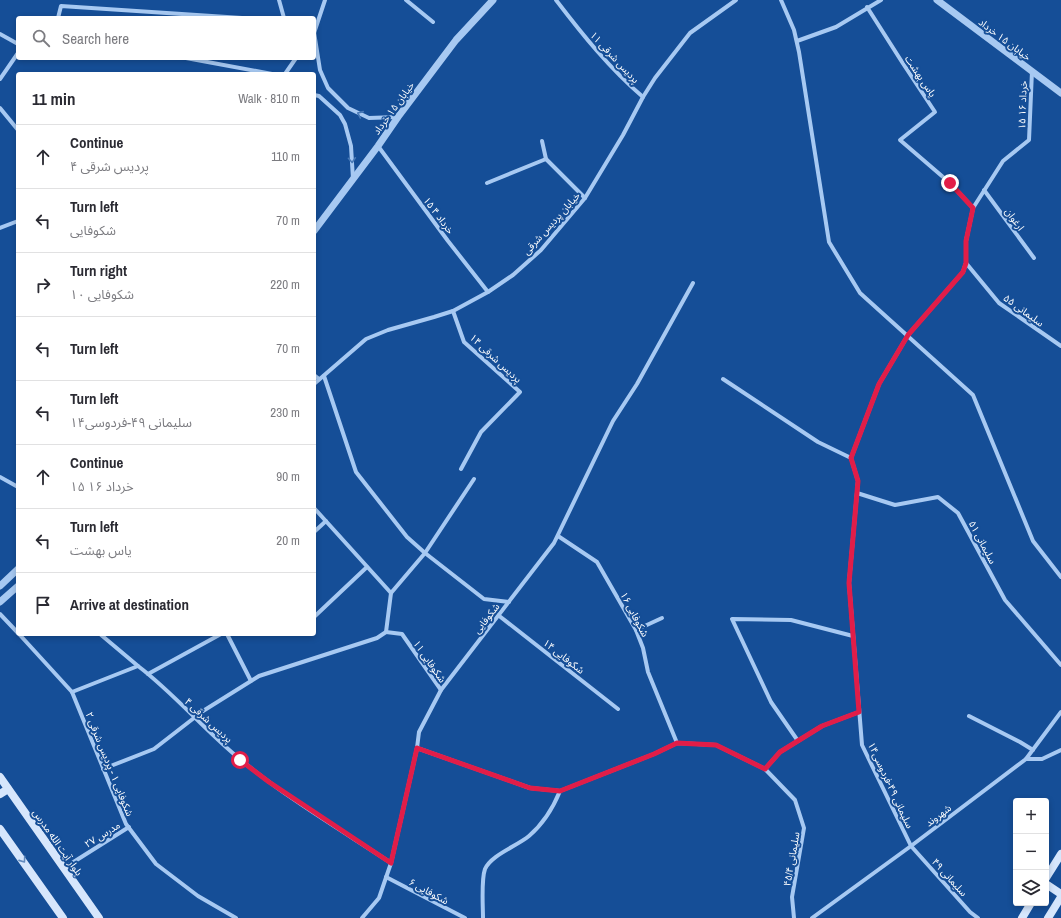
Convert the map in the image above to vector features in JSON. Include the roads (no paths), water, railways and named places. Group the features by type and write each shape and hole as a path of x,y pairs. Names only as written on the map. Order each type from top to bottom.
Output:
{"main road":[{"name":"بلوار آیت الله مدرس","path":"0,778 99,918"},
{"path":"0,794 8,789"},
{"path":"0,829 64,918"},
{"path":"1049,873 1061,854"},
{"path":"1049,886 1061,894"},
{"path":"1048,918 1061,897"},
{"path":"1022,918 1029,906"}],"street":[{"path":"279,0 283,16"},
{"path":"316,26 324,0"},
{"path":"406,0 433,22"},
{"name":"خیابان ۱۵ خرداد","path":"316,228 456,40 493,0"},
{"name":"پردیس شرقی ۱۱","path":"556,0 577,27 625,82 643,97"},
{"name":"خیابان پردیس شرقی","path":"316,382 366,339 388,330 434,318 452,311 488,292 513,275 541,250 585,198 623,135 643,97 690,33 736,0"},
{"path":"781,0 797,41 829,242 860,293 973,395 1033,541 1061,577"},
{"path":"797,41 836,27 867,7 881,0"},
{"name":"خیابان ۱۵ خرداد","path":"937,0 1061,93"},
{"path":"58,16 61,6 212,16"},
{"name":"یاس بهشت","path":"867,7 935,112 900,140 950,183 973,208"},
{"path":"0,34 16,43"},
{"path":"316,45 320,70 328,88 348,108 369,118 398,117"},
{"path":"0,79 16,56"},
{"path":"197,60 261,72"},
{"path":"286,72 294,60"},
{"name":"۱۵ خرداد ۱۶","path":"966,263 966,241 973,208 1003,160 1029,140 1032,71"},
{"path":"316,95 319,96 340,115 345,124 351,146 353,179"},
{"path":"0,108 16,128"},
{"path":"542,142 546,159 585,198"},
{"name":"۱۵ خرداد ۴","path":"378,146 488,292"},
{"path":"487,183 546,159"},
{"name":"ارغوان","path":"984,190 1034,258"},
{"path":"0,228 16,222"},
{"path":"723,379 818,442 851,458 879,384 908,335 963,272 966,263"},
{"name":"سلیمانی ۵۵","path":"966,263 999,303 1061,346"},
{"name":"شکوفایی","path":"362,918 379,898 386,878 391,863 417,748 419,732 440,690 554,543 613,421 637,384 693,283"},
{"name":"پردیس شرقی ۱۴","path":"452,311 464,342 520,392 481,432 460,468"},
{"path":"324,376 356,472 407,537 484,599 509,602"},
{"name":"سلیمانی ۴۹-فردوسی۱۴","path":"851,458 858,481 849,583 862,745 911,846"},
{"path":"0,477 16,487"},
{"path":"104,769 154,749 193,718 259,676 377,638 386,632 391,593 425,553 474,479"},
{"name":"سلیمانی ۵۱","path":"857,492 895,505 938,498 958,513 1005,600 1061,665"},
{"path":"316,510 391,593"},
{"path":"316,530 326,521"},
{"name":"شکوفایی ۱۶","path":"558,536 597,562 636,630 643,648 648,672 677,743"},
{"path":"316,615 367,567"},
{"path":"0,586 16,571"},
{"path":"0,602 16,588"},
{"name":"شکوفایی ۱ - پردیس شرقی ۲","path":"0,614 16,632"},
{"name":"شکوفایی ۱۴","path":"498,615 618,709"},
{"path":"636,630 662,618"},
{"path":"798,741 771,702 732,619 791,620 853,636"},
{"name":"شکوفایی ۱۱","path":"386,632 402,634 440,690"},
{"name":"شکوفایی ۱ - پردیس شرقی ۲","path":"20,636 72,692 129,827 156,864 198,896 236,918"},
{"name":"پردیس شرقی ۴","path":"102,636 148,674 193,718 240,760 269,782 391,863"},
{"path":"148,674 217,636"},
{"path":"228,636 251,681"},
{"path":"72,692 138,666"},
{"path":"765,769 780,752 822,726 859,712"},
{"name":"شهروند","path":"812,918 911,846 1026,759 1061,712"},
{"path":"969,716 1033,750"},
{"path":"417,748 530,788 560,791 654,754 677,743"},
{"name":"سلیمانی ۴۵/۴","path":"677,743 716,745 765,769 795,800 804,828 792,898 794,918"},
{"path":"1026,759 1042,759 1061,750"},
{"path":"483,918 483,875 485,868 495,858 533,832 553,807 560,791"},
{"name":"مدرس ۲۷","path":"64,868 129,827"},
{"name":"سلیمانی ۴۹","path":"911,846 970,912 978,918"},
{"name":"شکوفایی ۶","path":"386,878 465,918"}]}
